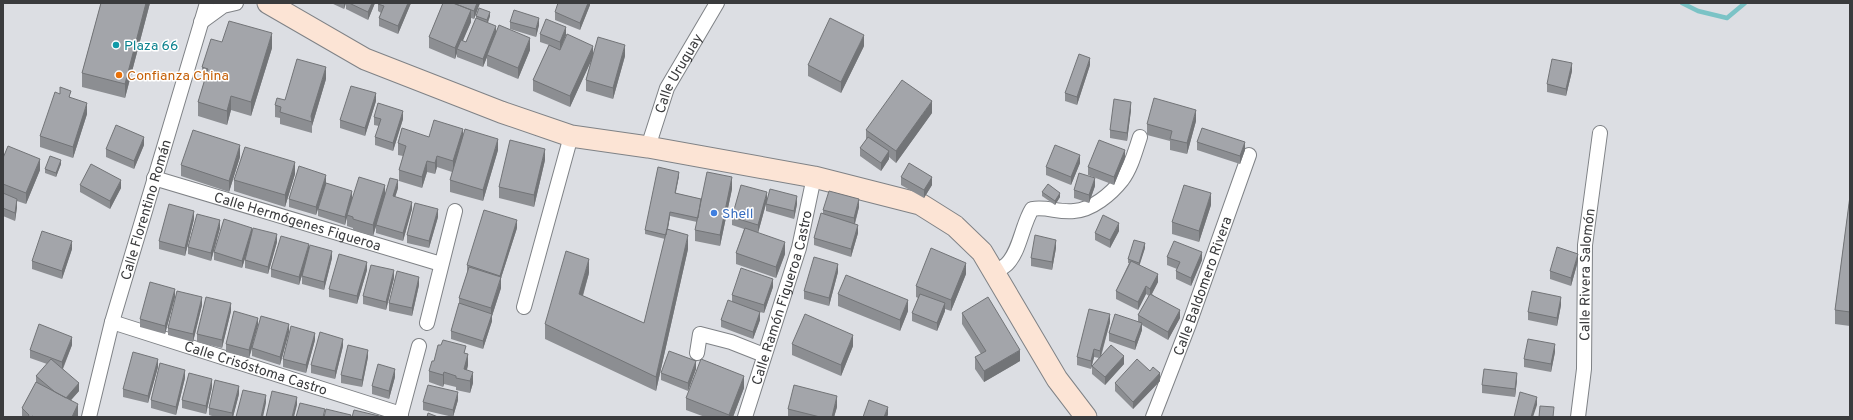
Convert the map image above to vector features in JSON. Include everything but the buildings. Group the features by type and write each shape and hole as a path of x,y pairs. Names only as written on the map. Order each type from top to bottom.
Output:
{"street":[{"name":"Calle Florentino Román","path":"89,417 112,322 207,3"},
{"path":"201,22 223,6 236,3"},
{"path":"268,3 365,58 501,112 571,136 648,147 814,177 920,204 955,226 982,252 1057,379 1086,417"},
{"name":"Calle Uruguay","path":"648,147 667,88 717,3"},
{"name":"Calle Rivera Salomón","path":"1578,417 1584,369 1585,245 1600,133"},
{"path":"524,308 571,136"},
{"path":"994,273 1008,263 1015,252 1025,219 1032,209 1042,207 1075,212 1092,206 1122,179 1132,161 1140,138"},
{"name":"Calle Baldomero Rivera","path":"1153,417 1189,324 1249,155"},
{"name":"Calle Ramón Figueroa Castro","path":"745,417 799,248 814,177"},
{"name":"Calle Hermógenes Figueroa","path":"154,178 441,264"},
{"path":"427,323 455,211"},
{"name":"Calle Crisóstoma Castro","path":"112,322 400,416"},
{"path":"697,353 700,334 731,342 764,355"},
{"path":"400,416 419,346"}],"waterway":[{"path":"1682,3 1698,11 1727,18 1745,3"}],"place":[{"name":"Plaza 66","path":"116,45"},
{"name":"Confianza China","path":"119,75"},
{"name":"Shell","path":"714,213"}]}
